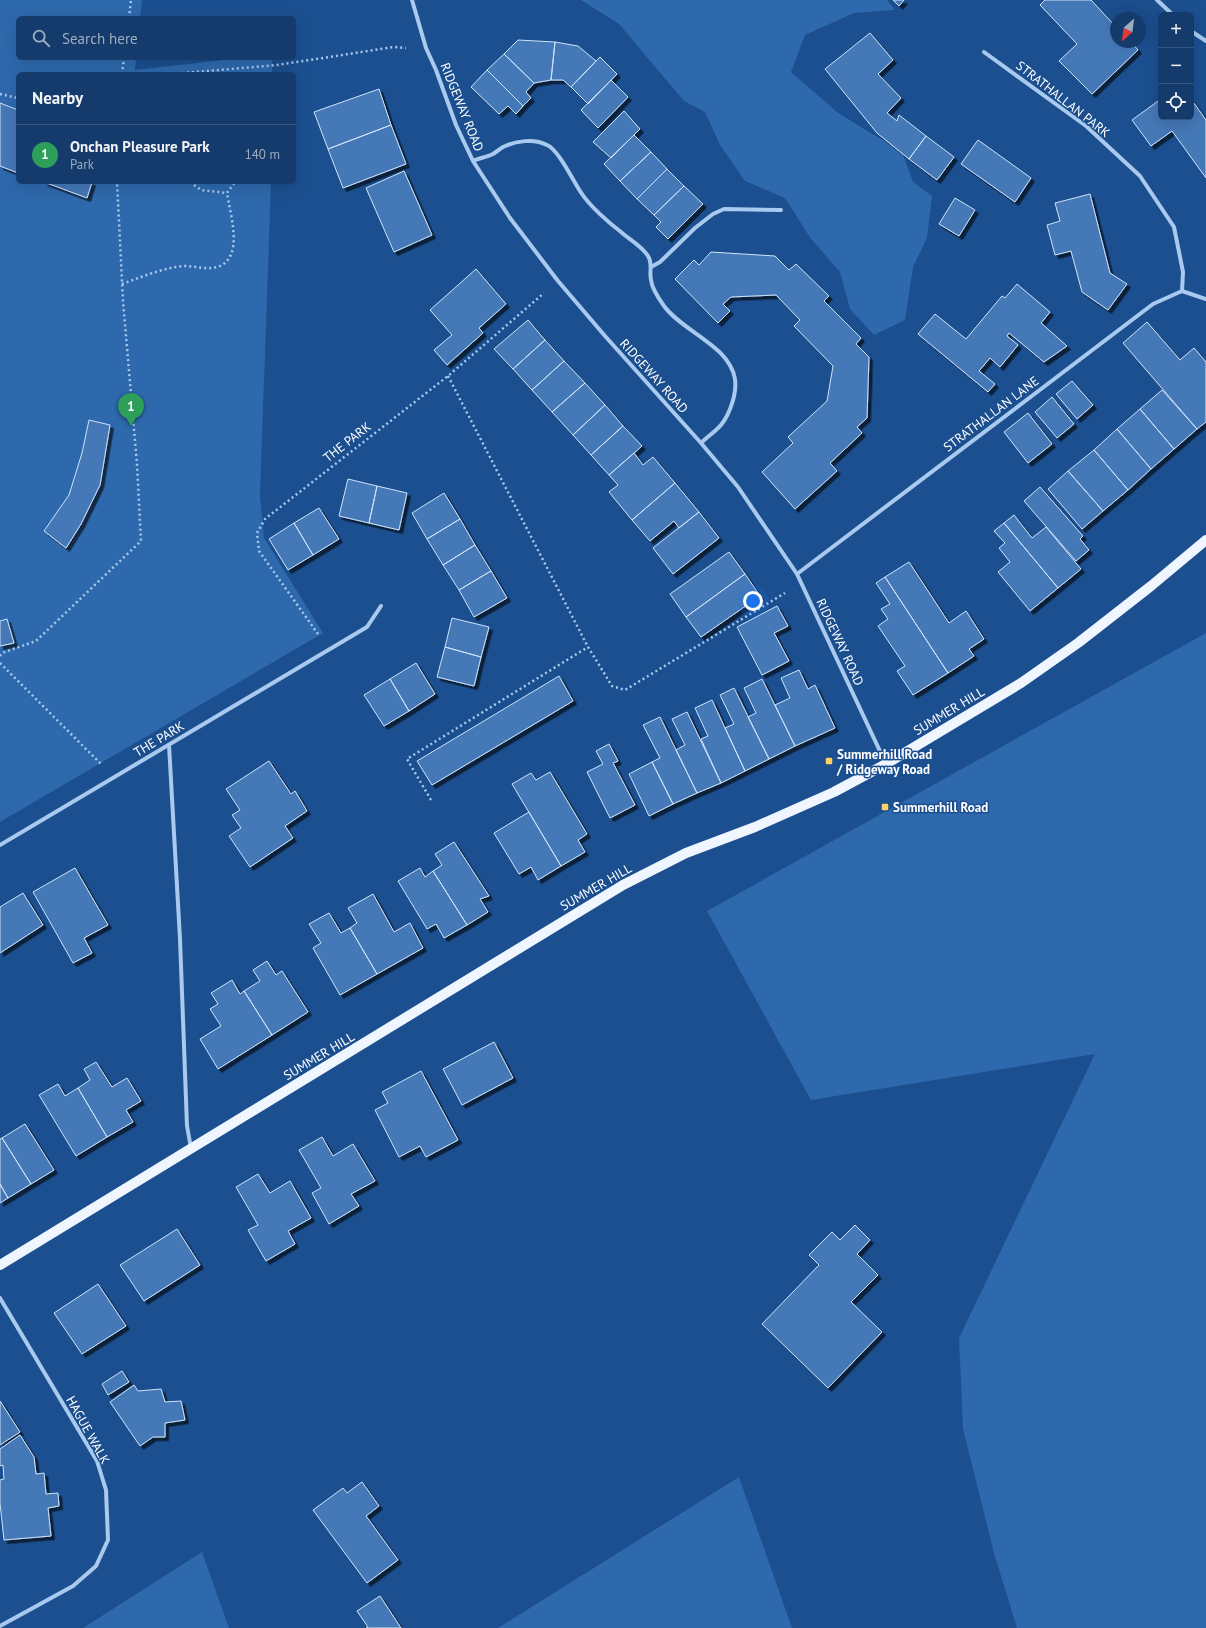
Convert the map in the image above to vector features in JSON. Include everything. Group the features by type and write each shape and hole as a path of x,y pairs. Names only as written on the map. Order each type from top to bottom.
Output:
{"main road":[{"name":"SUMMER HILL","path":"0,1265 191,1150 623,885 686,853 755,827 834,792 886,764 1027,678 1090,633 1151,586 1206,540"}],"street":[{"name":"RIDGEWAY ROAD","path":"412,0 426,48 436,70 456,125 473,161 510,218 558,281 605,336 701,442 738,487 801,583 886,764"},
{"path":"1157,0 1170,12"},
{"path":"1194,33 1206,41"},
{"name":"STRATHALLAN PARK","path":"984,52 1086,126 1140,176 1174,227 1183,272 1182,291"},
{"path":"473,161 521,142 537,141 549,145 566,167 582,194 620,232 641,248 649,257 651,267 650,280 656,294 665,307 680,322 716,349 728,363 735,379 735,392 722,424 701,442"},
{"path":"651,267 660,262 695,228 712,214 724,209 781,210"},
{"path":"1182,291 1206,299"},
{"name":"STRATHALLAN LANE","path":"796,574 1153,304 1182,291"},
{"name":"THE PARK","path":"0,845 367,627 381,606"},
{"path":"169,745 180,939 187,1126 191,1150"},
{"name":"HAGUE WALK","path":"0,1298 97,1461 106,1490 108,1540 96,1566 73,1586 0,1626"}],"path":[{"path":"129,16 131,0"},
{"path":"195,72 277,65 394,47 426,48"},
{"path":"122,72 124,60"},
{"path":"0,94 16,98"},
{"path":"0,656 2,653 36,641 141,541 137,464 122,284 117,184"},
{"path":"192,184 200,190 226,193"},
{"path":"122,284 160,270 185,266 206,268 217,267 227,262 233,252 233,237 226,193 233,184"},
{"name":"THE PARK","path":"329,650 260,551 257,533 265,519 448,376 558,281"},
{"path":"448,376 588,647 612,686 626,690 801,583"},
{"path":"431,800 407,758 588,647"},
{"path":"0,663 114,778"}],"shaded area":[{"path":"0,0 142,0 140,16 16,16 16,60 136,60 135,70 224,60 272,60 272,72 16,72 16,184 271,184 260,495 264,538 323,633 0,822"},
{"path":"581,0 887,0 895,10 854,13 805,35 791,72 837,112 872,134 901,149 913,182 932,196 927,238 913,267 905,320 874,335 850,309 840,272 811,239 785,198 745,181 720,145 705,112 684,101 619,24"},
{"path":"1206,633 1206,1628 1017,1628 994,1553 963,1429 959,1338 1095,1054 811,1100 707,911"},
{"path":"739,1477 792,1628 498,1628"},
{"path":"202,1552 229,1628 83,1628"}],"building":[{"path":"893,0 904,0 899,6"},
{"path":"1045,0 1091,0 1110,21 1110,48 1136,48 1138,50 1092,94 1059,61 1077,44 1040,5"},
{"path":"870,33 893,60 878,74 901,98 887,113 897,121 899,115 926,136 909,159 877,133 825,69"},
{"path":"518,40 555,42 551,80 534,83 504,54"},
{"path":"555,42 578,46 596,61 571,87 563,80 551,80"},
{"path":"504,54 534,83 526,92 531,98 523,106 487,70"},
{"path":"600,57 617,74 588,104 571,87"},
{"path":"487,70 523,106 516,114 508,106 499,114 471,87"},
{"path":"611,80 628,97 598,128 581,110"},
{"path":"379,89 391,125 328,149 314,112"},
{"path":"1158,101 1158,120 1194,120 1194,103 1206,120 1206,178 1172,131 1151,146 1132,120"},
{"path":"0,103 16,109 16,172 0,166"},
{"path":"624,111 640,129 611,158 593,142"},
{"path":"391,125 406,164 343,188 328,149"},
{"path":"634,135 651,152 620,181 604,164"},
{"path":"926,136 954,157 937,180 909,159"},
{"path":"978,140 1031,178 1015,202 961,164"},
{"path":"651,152 667,169 637,199 620,181"},
{"path":"667,169 684,186 654,215 637,199"},
{"path":"404,171 432,235 394,252 366,188"},
{"path":"49,184 91,184 87,198"},
{"path":"684,186 703,204 668,239 656,227 661,222 654,215"},
{"path":"1090,194 1110,273 1127,284 1108,310 1082,292 1071,251 1055,255 1047,225 1060,221 1055,203"},
{"path":"955,198 975,210 959,236 939,224"},
{"path":"711,252 775,256 789,270 796,264 829,296 824,301 861,338 856,344 869,357 867,418 857,427 862,433 830,463 837,471 795,509 762,472 793,443 788,437 827,401 833,366 794,326 800,320 776,295 731,297 723,304 730,311 718,323 675,279 694,260 699,265"},
{"path":"476,269 506,304 479,328 483,333 447,365 434,350 452,335 430,310"},
{"path":"1017,284 1050,312 1041,323 1067,346 1044,362 1009,333 1007,336 1018,345 1000,367 990,358 979,371 995,384 988,392 918,334 935,314 966,339 1002,296 1005,298"},
{"path":"528,320 545,340 513,369 494,349"},
{"path":"1147,322 1180,360 1194,348 1206,362 1206,422 1197,429 1123,343"},
{"path":"545,340 564,361 532,390 513,369"},
{"path":"564,361 585,383 552,412 532,390"},
{"path":"1072,381 1093,405 1077,419 1056,394"},
{"path":"585,383 605,405 573,435 552,412"},
{"path":"1162,390 1197,429 1174,449 1140,409"},
{"path":"1052,397 1074,424 1057,438 1035,412"},
{"path":"605,405 623,426 591,455 573,435"},
{"path":"1140,409 1174,449 1151,469 1117,429"},
{"path":"1028,413 1052,444 1028,463 1004,432"},
{"path":"89,420 110,425 100,485 81,524 66,548 44,531 69,495 82,453"},
{"path":"623,426 642,446 609,475 591,455"},
{"path":"1117,429 1151,469 1128,490 1094,450"},
{"path":"1094,450 1128,490 1103,511 1068,471"},
{"path":"634,453 643,465 653,457 675,483 632,520 609,492 618,485 609,475"},
{"path":"1068,471 1103,511 1082,529 1048,489"},
{"path":"348,479 377,486 369,523 339,516"},
{"path":"675,483 699,512 679,528 674,521 650,541 632,520"},
{"path":"377,486 407,493 399,530 369,523"},
{"path":"1040,487 1083,536 1080,539 1089,550 1076,561 1024,501"},
{"path":"444,493 460,519 427,539 412,513"},
{"path":"319,508 339,539 313,555 294,523"},
{"path":"699,512 719,538 673,574 653,548"},
{"path":"1014,515 1032,538 1046,527 1081,569 1058,588 1004,523"},
{"path":"460,519 475,545 443,565 427,539"},
{"path":"294,523 313,555 288,570 269,539"},
{"path":"1004,523 1058,588 1030,611 998,572 1010,562 999,548 1005,543 994,531"},
{"path":"475,545 491,571 459,590 443,565"},
{"path":"729,552 745,574 686,617 670,594"},
{"path":"909,562 949,623 966,611 984,639 969,649 974,656 948,673 885,577"},
{"path":"491,571 507,598 474,617 459,590"},
{"path":"745,574 760,596 701,637 686,617"},
{"path":"885,577 948,673 913,695 897,671 905,666 878,626 888,619 881,609 890,604 876,583"},
{"path":"777,606 788,626 774,633 789,661 762,675 737,627"},
{"path":"452,618 489,627 481,657 445,647"},
{"path":"7,619 14,643 0,646 0,621"},
{"path":"445,647 481,657 474,686 437,677"},
{"path":"416,663 435,694 409,711 390,679"},
{"path":"799,670 808,689 815,685 835,728 795,746 775,705 790,698 781,678"},
{"path":"559,676 573,701 432,785 417,761"},
{"path":"390,679 409,711 384,726 364,695"},
{"path":"762,679 795,746 769,759 748,717 756,713 744,688"},
{"path":"734,688 769,759 745,771 725,728 734,724 720,695"},
{"path":"712,700 745,771 721,783 701,739 708,736 695,708"},
{"path":"687,712 721,783 697,793 676,750 685,745 672,719"},
{"path":"660,717 697,793 673,804 652,762 660,758 643,725"},
{"path":"609,744 618,761 613,763 635,805 610,818 587,772 603,764 596,751"},
{"path":"269,761 291,794 295,791 307,811 285,826 293,838 250,867 229,836 241,828 232,815 240,810 226,789"},
{"path":"652,762 673,804 649,816 629,774"},
{"path":"550,772 587,834 578,840 585,852 561,866 512,784 531,773 536,780"},
{"path":"529,812 561,866 538,880 531,867 519,874 494,833"},
{"path":"454,842 489,896 480,899 488,912 467,925 433,871 442,865 435,854"},
{"path":"75,868 108,925 84,938 92,953 73,963 33,892"},
{"path":"420,868 425,877 433,871 467,925 444,938 436,924 427,929 398,881"},
{"path":"23,893 43,925 0,953 0,907"},
{"path":"373,894 394,932 410,923 423,948 377,974 350,928 357,923 348,908"},
{"path":"329,913 341,933 350,928 377,974 340,995 313,948 321,943 309,924"},
{"path":"267,961 276,975 282,971 308,1012 272,1035 244,991 260,981 253,970"},
{"path":"232,980 240,994 244,991 272,1035 218,1069 200,1039 221,1026 210,1009 218,1004 211,993"},
{"path":"494,1042 513,1078 462,1105 443,1069"},
{"path":"96,1062 112,1087 127,1078 141,1101 126,1110 133,1122 107,1137 78,1088 90,1080 84,1069"},
{"path":"421,1071 458,1140 426,1157 420,1146 399,1157 375,1110 388,1103 382,1092"},
{"path":"58,1084 65,1096 78,1088 107,1137 76,1156 39,1095"},
{"path":"25,1124 54,1170 31,1184 2,1138"},
{"path":"322,1137 333,1156 353,1144 375,1181 351,1194 359,1206 329,1224 312,1193 321,1188 299,1150"},
{"path":"2,1138 31,1184 8,1198 0,1184 0,1139"},
{"path":"258,1174 270,1193 290,1181 311,1218 288,1231 295,1244 266,1261 248,1230 258,1225 236,1187"},
{"path":"0,1184 8,1198 0,1203"},
{"path":"855,1225 870,1240 857,1254 878,1275 851,1302 882,1332 828,1388 762,1324 819,1265 809,1255 832,1232 840,1240"},
{"path":"177,1229 200,1265 144,1301 120,1265"},
{"path":"98,1284 126,1326 82,1354 54,1313"},
{"path":"122,1371 129,1382 108,1395 102,1384"},
{"path":"134,1385 138,1391 161,1389 165,1402 181,1401 185,1420 165,1423 165,1437 153,1437 140,1446 110,1402"},
{"path":"0,1401 20,1432 0,1445"},
{"path":"20,1435 34,1457 36,1474 44,1473 46,1494 58,1493 59,1506 48,1508 51,1536 4,1540 0,1503 0,1480 4,1479 3,1465 0,1466 0,1449"},
{"path":"362,1482 379,1506 366,1516 398,1560 367,1583 313,1510 343,1488 347,1493"},
{"path":"380,1596 401,1628 366,1628 368,1627 357,1611"}],"place":[{"name":"Onchan Pleasure Park","path":"131,426"},
{"name":"Summerhill Road / Ridgeway Road","path":"829,761"},
{"name":"Summerhill Road","path":"885,807"}]}
